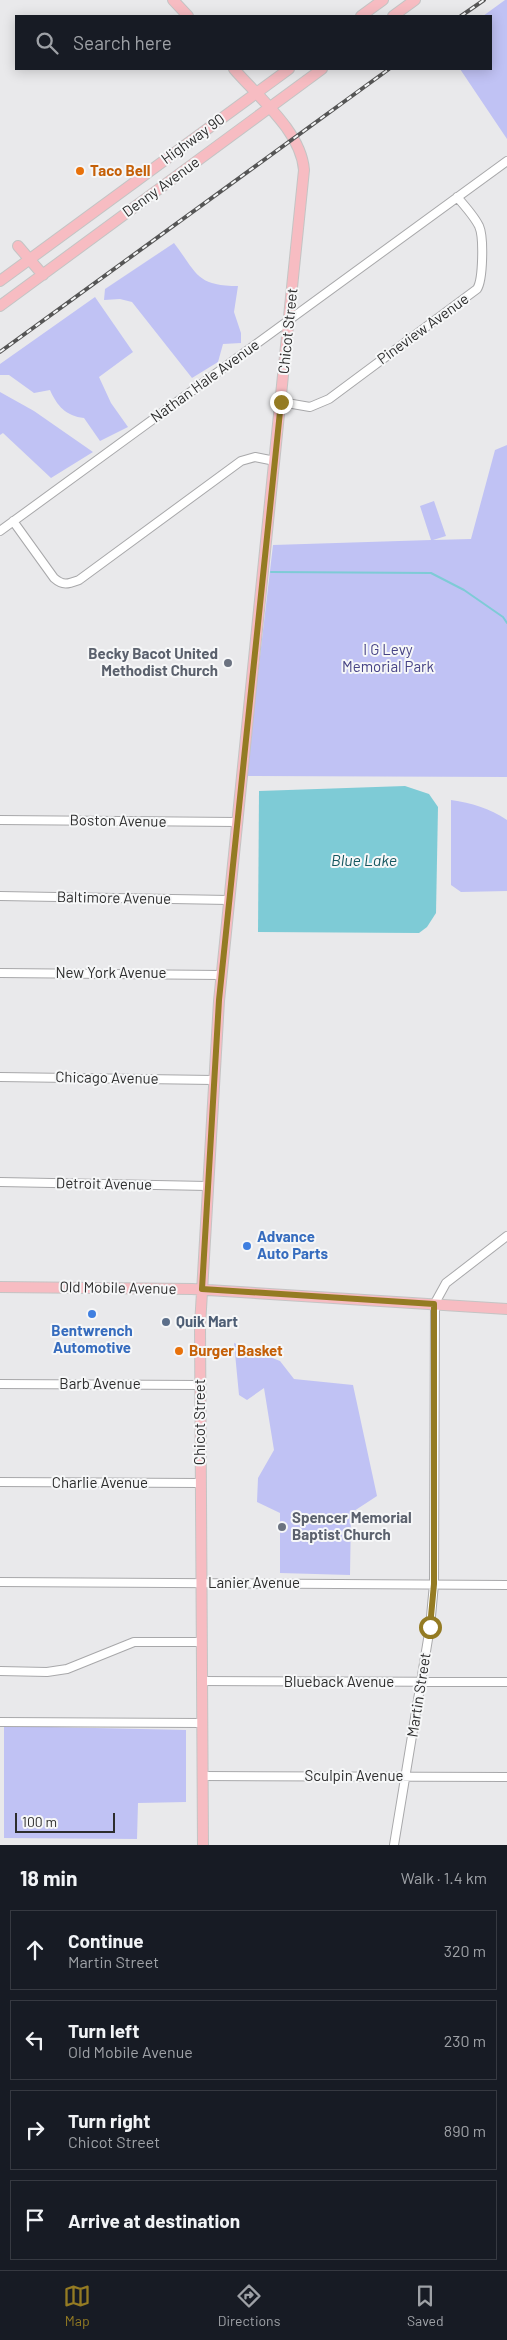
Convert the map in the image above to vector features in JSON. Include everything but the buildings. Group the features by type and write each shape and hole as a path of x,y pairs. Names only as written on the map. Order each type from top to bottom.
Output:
{"main road":[{"path":"173,0 187,15"},
{"path":"365,14 383,0"},
{"path":"394,15 415,0"},
{"name":"Chicot Street","path":"203,1845 200,1385 202,1289 214,1080 221,975 303,187 304,160 294,138 235,70"},
{"name":"Highway 90","path":"0,281 289,70"},
{"name":"Denny Avenue","path":"0,306 321,70"},
{"path":"18,246 28,260 43,275"},
{"name":"Old Mobile Avenue","path":"0,1287 202,1289 507,1309"}],"street":[{"name":"Nathan Hale Avenue","path":"0,531 507,161"},
{"name":"Pineview Avenue","path":"281,402 310,407 329,399 477,289 482,275 481,233 474,218 457,197"},
{"path":"13,522 48,570 63,584 78,580 241,461 255,458 274,461"},
{"name":"Boston Avenue","path":"0,820 237,822"},
{"name":"Baltimore Avenue","path":"0,896 229,900"},
{"name":"New York Avenue","path":"0,972 221,975"},
{"name":"Chicago Avenue","path":"0,1077 214,1080"},
{"name":"Detroit Avenue","path":"0,1182 208,1186"},
{"path":"434,1304 446,1284 507,1236"},
{"name":"Martin Street","path":"394,1845 434,1584 434,1304"},
{"name":"Barb Avenue","path":"0,1384 200,1385"},
{"name":"Charlie Avenue","path":"0,1482 200,1483"},
{"name":"Lanier Avenue","path":"0,1582 507,1585"},
{"path":"0,1671 47,1672 67,1669 134,1642 201,1642"},
{"name":"Blueback Avenue","path":"202,1681 507,1682"},
{"path":"0,1722 202,1723"},
{"name":"Sculpin Avenue","path":"202,1776 507,1777"}],"green space":[{"path":"507,0 507,139 461,70 492,70 492,15 484,15"},
{"path":"174,243 199,276 214,284 238,286 234,312 241,333 241,343 223,344 218,362 192,378 132,302 120,299 104,300 105,289"},
{"path":"95,297 133,352 99,377 111,403 128,427 100,441 84,418 72,415 63,409 50,390 34,393 9,375 0,375 0,364"},
{"path":"0,392 34,411 93,452 51,478 3,433 0,435"},
{"name":"I G Levy Memorial Park","path":"507,445 507,777 246,776 273,545 431,540 420,506 434,501 446,536 433,540 471,539 495,450"},
{"path":"451,800 494,812 507,820 507,891 461,892 451,885"},
{"path":"234,1343 280,1361 294,1379 353,1385 377,1496 351,1513 350,1575 280,1573 280,1513 257,1502 258,1478 274,1450 264,1388 247,1400 239,1395"},
{"path":"4,1726 186,1730 186,1802 138,1803 137,1839 4,1838"}],"water":[{"name":"Blue Lake","path":"405,786 429,794 438,807 436,913 427,927 419,933 258,932 259,791"}],"waterway":[{"path":"271,572 431,573 464,590 503,617 507,623"}],"railway":[{"path":"462,15 484,0"},
{"path":"0,352 388,70"}],"place":[{"name":"Taco Bell","path":"80,171"},
{"name":"Becky Bacot United Methodist Church","path":"228,663"},
{"name":"Advance Auto Parts","path":"247,1246"},
{"name":"Bentwrench Automotive","path":"92,1314"},
{"name":"Quik Mart","path":"166,1322"},
{"name":"Burger Basket","path":"179,1351"},
{"name":"Spencer Memorial Baptist Church","path":"282,1527"}],"route":[{"path":"281,402 219,1000 202,1289 434,1304 434,1584 430,1627"}]}
